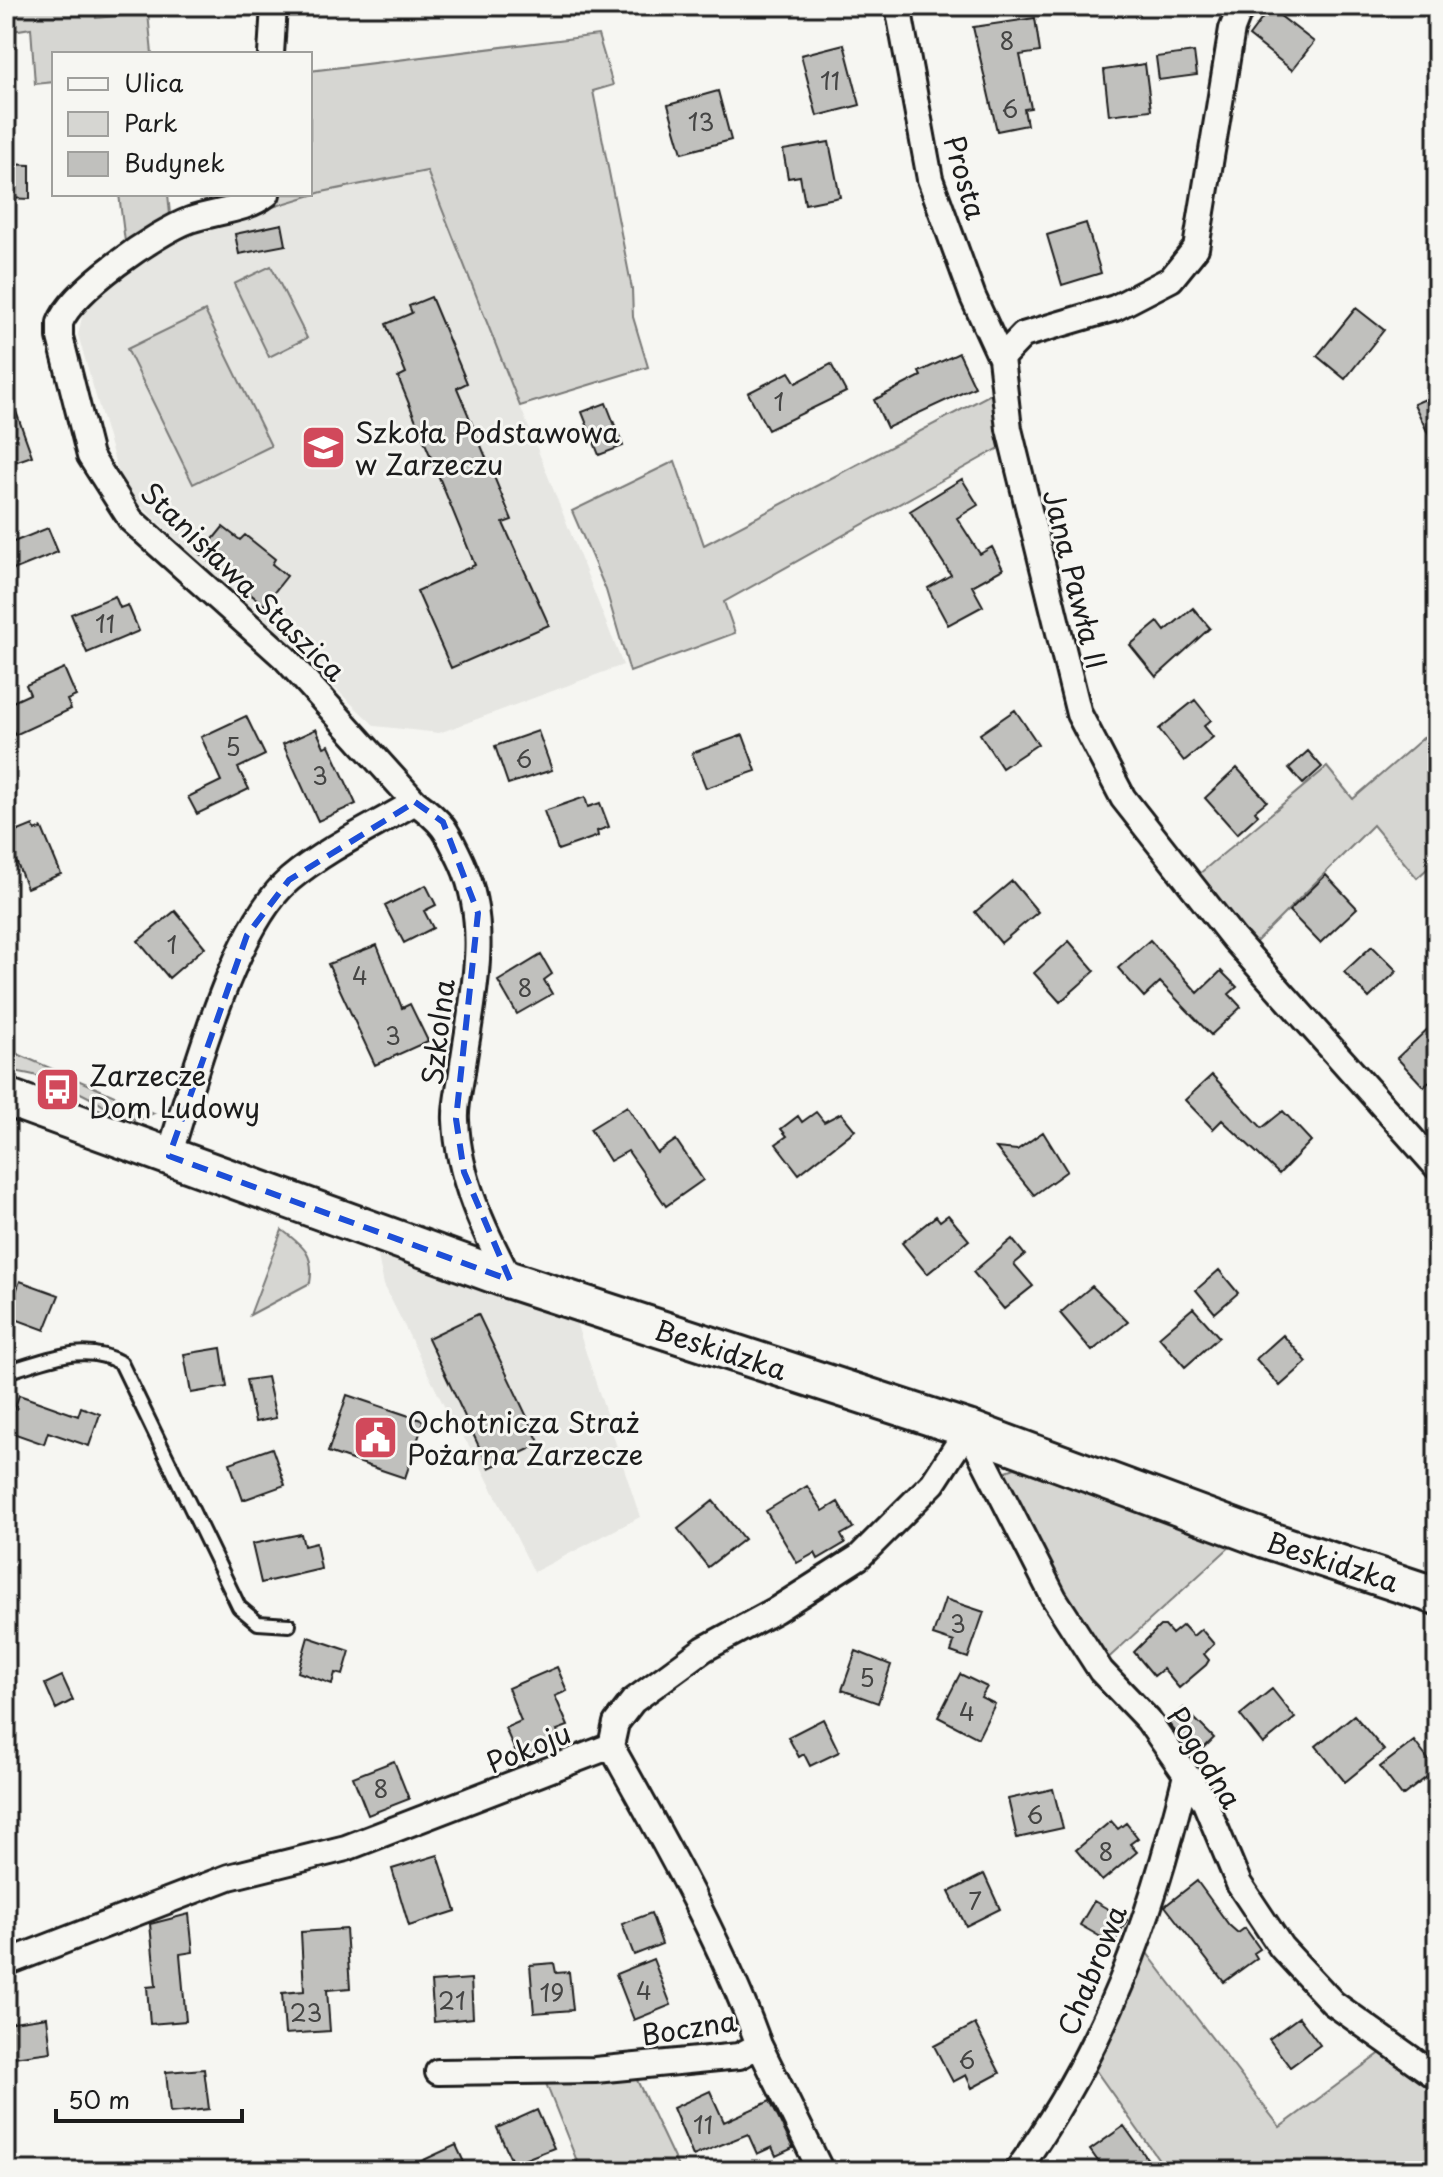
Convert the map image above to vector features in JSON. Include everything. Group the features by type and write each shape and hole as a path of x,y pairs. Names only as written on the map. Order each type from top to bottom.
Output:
{"street":[{"path":"271,52 274,6"},
{"name":"Prosta","path":"898,6 930,179 973,297 1001,358"},
{"path":"1001,358 1023,335 1115,308 1171,279 1196,248 1232,29 1241,6"},
{"name":"Stanisława Staszica","path":"263,196 244,206 189,221 150,240 75,298 60,323 66,362 90,456 131,520 285,658 415,802"},
{"name":"Jana Pawła II","path":"1001,358 1009,429 1075,700 1123,798 1233,938 1437,1167"},
{"path":"169,1156 201,1056 247,935 289,880 415,802"},
{"name":"Szkolna","path":"415,802 443,822 472,886 478,913 478,952 456,1119 464,1172 492,1245 510,1280"},
{"name":"Beskidzka","path":"6,1097 510,1280 968,1429 1265,1539 1437,1596"},
{"name":"Pokoju","path":"6,1963 229,1877 346,1848 611,1746 616,1723 633,1701 704,1649 776,1610 859,1557 933,1483 968,1429"},
{"name":"Pogodna","path":"968,1429 1054,1598 1101,1671 1148,1720 1204,1800 1239,1884 1281,1947 1333,2003 1437,2077"},
{"name":"Boczna","path":"438,2072 595,2070 739,2056 759,2045 742,1998 686,1883 611,1746"},
{"name":"Chabrowa","path":"1017,2171 1084,2067 1114,2007 1168,1848 1186,1775"},
{"path":"759,2045 821,2171"}],"lane":[{"path":"6,1372 89,1350 121,1363 239,1607 258,1623 289,1625"}],"highlighted area":[{"path":"415,802 443,822 478,913 456,1119 464,1172 510,1280 169,1156 247,935 289,880"}],"shaded area":[{"name":"Szkoła Podstawowa w Zarzeczu","path":"427,171 623,665 439,733 375,726 123,489 78,335 84,308 160,243 322,192"},
{"path":"381,1250 573,1313 640,1517 534,1572 474,1453 450,1418 384,1285 378,1256"}],"green space":[{"path":"6,6 95,6 96,18 148,13 152,52 52,52 52,82 35,84 31,28 6,32"},
{"path":"598,35 613,85 593,91 632,289 633,317 648,367 520,406 427,171 312,195 312,71"},
{"path":"119,196 168,196 171,225 126,250"},
{"path":"274,196 309,196 263,210"},
{"path":"271,266 307,338 269,357 234,284"},
{"path":"205,311 271,446 193,484 127,349"},
{"path":"991,394 1001,447 724,602 735,633 630,672 606,590 572,511 675,461 704,545"},
{"path":"1437,726 1437,860 1417,878 1373,825 1252,946 1193,879 1327,767 1353,799"},
{"path":"6,1049 154,1113 141,1119 118,1118 65,1086 33,1075 6,1071"},
{"path":"282,1230 306,1252 311,1265 310,1283 250,1315"},
{"path":"1015,1468 1232,1545 1102,1664 1004,1480 1006,1471"},
{"path":"1141,1945 1280,2127 1382,2052 1437,2087 1437,2171 1167,2171 1094,2068"},
{"path":"636,2078 680,2171 581,2171 545,2081"}],"building":[{"path":"1270,8 1314,42 1292,70 1249,36"},
{"path":"1035,18 1040,52 1020,55 1031,108 1024,109 1027,125 997,131 973,27"},
{"path":"844,44 860,105 817,116 801,55"},
{"path":"1194,52 1197,75 1159,80 1156,57"},
{"path":"1145,64 1151,110 1109,115 1104,70"},
{"path":"718,91 731,140 682,153 668,105"},
{"path":"829,142 840,197 805,204 800,176 788,178 783,150"},
{"path":"6,164 30,165 30,199 6,198"},
{"path":"1086,223 1101,273 1062,285 1047,235"},
{"path":"282,224 286,245 239,254 235,234"},
{"path":"431,297 467,383 457,388 512,520 503,523 549,625 451,668 417,591 475,565 398,377 406,373 386,324 412,313 409,306"},
{"path":"1356,308 1384,330 1345,379 1317,356"},
{"path":"959,353 975,387 887,428 874,400 921,376 919,372"},
{"path":"831,364 846,392 768,430 748,393 789,372 796,383"},
{"path":"6,392 9,392 32,456 6,465"},
{"path":"1437,394 1437,452 1414,404"},
{"path":"606,403 623,446 599,455 582,412"},
{"path":"962,479 978,505 957,518 980,554 992,547 1003,569 972,586 983,606 948,625 928,588 951,575 910,511"},
{"path":"223,527 240,540 245,535 275,559 272,564 287,576 264,605 201,554"},
{"path":"48,528 58,552 6,573 6,545"},
{"path":"115,596 120,608 128,605 139,631 87,653 71,614"},
{"path":"1193,608 1210,628 1156,677 1130,645 1158,622 1165,631"},
{"path":"64,668 76,696 67,700 71,709 15,735 6,716 6,705 30,694 26,685"},
{"path":"1195,700 1211,720 1204,726 1213,737 1184,761 1159,729"},
{"path":"1015,710 1038,744 1002,768 980,734"},
{"path":"246,716 265,755 238,768 249,789 197,814 188,797 221,781 201,737"},
{"path":"316,729 324,747 329,745 356,804 318,821 283,744"},
{"path":"538,731 552,770 508,784 495,746"},
{"path":"743,735 756,771 706,788 692,753"},
{"path":"1308,751 1322,767 1303,784 1289,768"},
{"path":"1237,768 1267,801 1255,811 1258,815 1237,834 1205,798"},
{"path":"585,797 588,807 600,803 609,827 597,831 598,836 558,850 544,811"},
{"path":"33,825 35,831 42,828 61,874 27,888 6,836"},
{"path":"1326,875 1357,908 1320,943 1289,911"},
{"path":"1012,881 1038,912 1001,943 975,912"},
{"path":"426,885 436,905 424,911 433,928 404,943 385,906"},
{"path":"175,911 205,947 169,978 138,941"},
{"path":"1150,940 1198,993 1221,971 1237,987 1229,994 1241,1007 1211,1035 1160,982 1144,997 1118,968"},
{"path":"1069,941 1095,971 1060,1002 1034,973"},
{"path":"377,945 402,1008 410,1004 428,1041 375,1065 328,964"},
{"path":"1372,946 1397,971 1369,998 1344,972"},
{"path":"541,955 552,974 544,980 552,994 517,1014 498,981"},
{"path":"1437,1020 1437,1074 1424,1087 1397,1058"},
{"path":"1212,1075 1262,1128 1283,1111 1311,1141 1279,1174 1222,1120 1213,1129 1185,1100"},
{"path":"627,1106 657,1153 676,1140 703,1180 666,1206 628,1151 610,1161 590,1129"},
{"path":"816,1112 824,1122 841,1113 855,1130 799,1174 776,1144 787,1136 781,1129 798,1116 802,1122"},
{"path":"1043,1132 1067,1171 1034,1195 996,1148 1017,1150"},
{"path":"948,1215 969,1240 927,1274 902,1243 936,1216 940,1221"},
{"path":"1012,1239 1025,1255 1014,1264 1033,1286 1004,1309 973,1272"},
{"path":"1219,1270 1238,1293 1215,1313 1196,1290"},
{"path":"20,1281 59,1295 45,1330 7,1316"},
{"path":"1092,1286 1128,1322 1092,1351 1060,1313"},
{"path":"1193,1308 1219,1337 1185,1367 1159,1337"},
{"path":"478,1314 540,1444 489,1468 428,1338"},
{"path":"1283,1335 1307,1362 1280,1386 1256,1359"},
{"path":"221,1348 227,1387 191,1393 184,1354"},
{"path":"267,1377 276,1418 255,1422 246,1380"},
{"path":"19,1395 78,1416 81,1407 100,1414 89,1446 48,1432 44,1444 7,1431"},
{"name":"Ochotnicza Straż Pożarna Zarzecze","path":"347,1395 424,1421 405,1478 328,1452"},
{"path":"272,1448 285,1485 243,1500 230,1463"},
{"path":"807,1486 823,1511 838,1502 853,1528 841,1535 845,1543 818,1559 815,1553 797,1563 766,1511"},
{"path":"713,1501 744,1539 708,1567 678,1529"},
{"path":"301,1534 304,1546 316,1543 321,1569 261,1583 252,1544"},
{"path":"945,1599 984,1612 968,1658 951,1652 954,1642 933,1635"},
{"path":"1183,1625 1193,1636 1201,1629 1214,1644 1204,1654 1209,1660 1206,1665 1179,1688 1163,1669 1154,1676 1134,1652 1160,1626 1165,1626 1172,1634"},
{"path":"308,1637 350,1651 343,1675 335,1673 332,1684 298,1672"},
{"path":"856,1651 891,1665 878,1703 842,1690"},
{"path":"557,1667 567,1691 555,1696 568,1726 557,1730 563,1743 520,1762 505,1728 521,1721 508,1688"},
{"path":"960,1674 987,1687 981,1697 995,1704 978,1738 938,1717"},
{"path":"62,1676 73,1700 56,1709 45,1684"},
{"path":"1272,1689 1295,1718 1263,1744 1240,1715"},
{"path":"1184,1708 1214,1738 1196,1756 1168,1723"},
{"path":"1354,1715 1384,1750 1345,1782 1316,1746"},
{"path":"823,1719 839,1752 810,1766 804,1754 799,1757 788,1737"},
{"path":"1414,1741 1436,1770 1402,1796 1380,1767"},
{"path":"394,1761 409,1799 368,1815 353,1777"},
{"path":"1053,1789 1063,1828 1017,1838 1008,1799"},
{"path":"1111,1821 1118,1829 1126,1823 1138,1838 1130,1844 1137,1852 1102,1881 1076,1850"},
{"path":"438,1855 456,1911 409,1926 392,1869"},
{"path":"984,1874 1000,1909 966,1926 949,1892"},
{"path":"1197,1881 1229,1925 1238,1933 1245,1928 1260,1949 1254,1953 1257,1958 1224,1982 1165,1906"},
{"path":"1094,1901 1127,1920 1113,1944 1080,1925"},
{"path":"651,1913 662,1944 634,1955 622,1924"},
{"path":"189,1914 193,1952 180,1954 186,2021 150,2024 147,1987 156,1986 150,1924"},
{"path":"346,1929 350,1988 327,1990 330,2031 285,2034 282,1993 304,1991 301,1932"},
{"path":"653,1959 671,2005 634,2020 616,1974"},
{"path":"554,1963 556,1973 569,1972 573,2010 534,2013 530,1965"},
{"path":"471,1979 473,2018 434,2022 431,1982"},
{"path":"47,2017 51,2052 6,2058 6,2023"},
{"path":"1299,2017 1320,2045 1290,2067 1269,2039"},
{"path":"975,2024 1000,2073 972,2088 966,2075 953,2082 934,2046"},
{"path":"204,2069 209,2109 170,2113 166,2072"},
{"path":"710,2091 724,2122 770,2101 793,2148 776,2156 772,2147 757,2154 748,2134 693,2156 673,2108"},
{"path":"537,2110 554,2148 513,2164 497,2128"},
{"path":"1124,2126 1156,2171 1105,2171 1090,2150"},
{"path":"456,2145 468,2171 400,2171"}],"place":[{"name":"Szkoła Podstawowa w Zarzeczu","path":"324,447"},
{"name":"Zarzecze Dom Ludowy","path":"58,1090"},
{"name":"Ochotnicza Straż Pożarna Zarzecze","path":"376,1437"}]}
